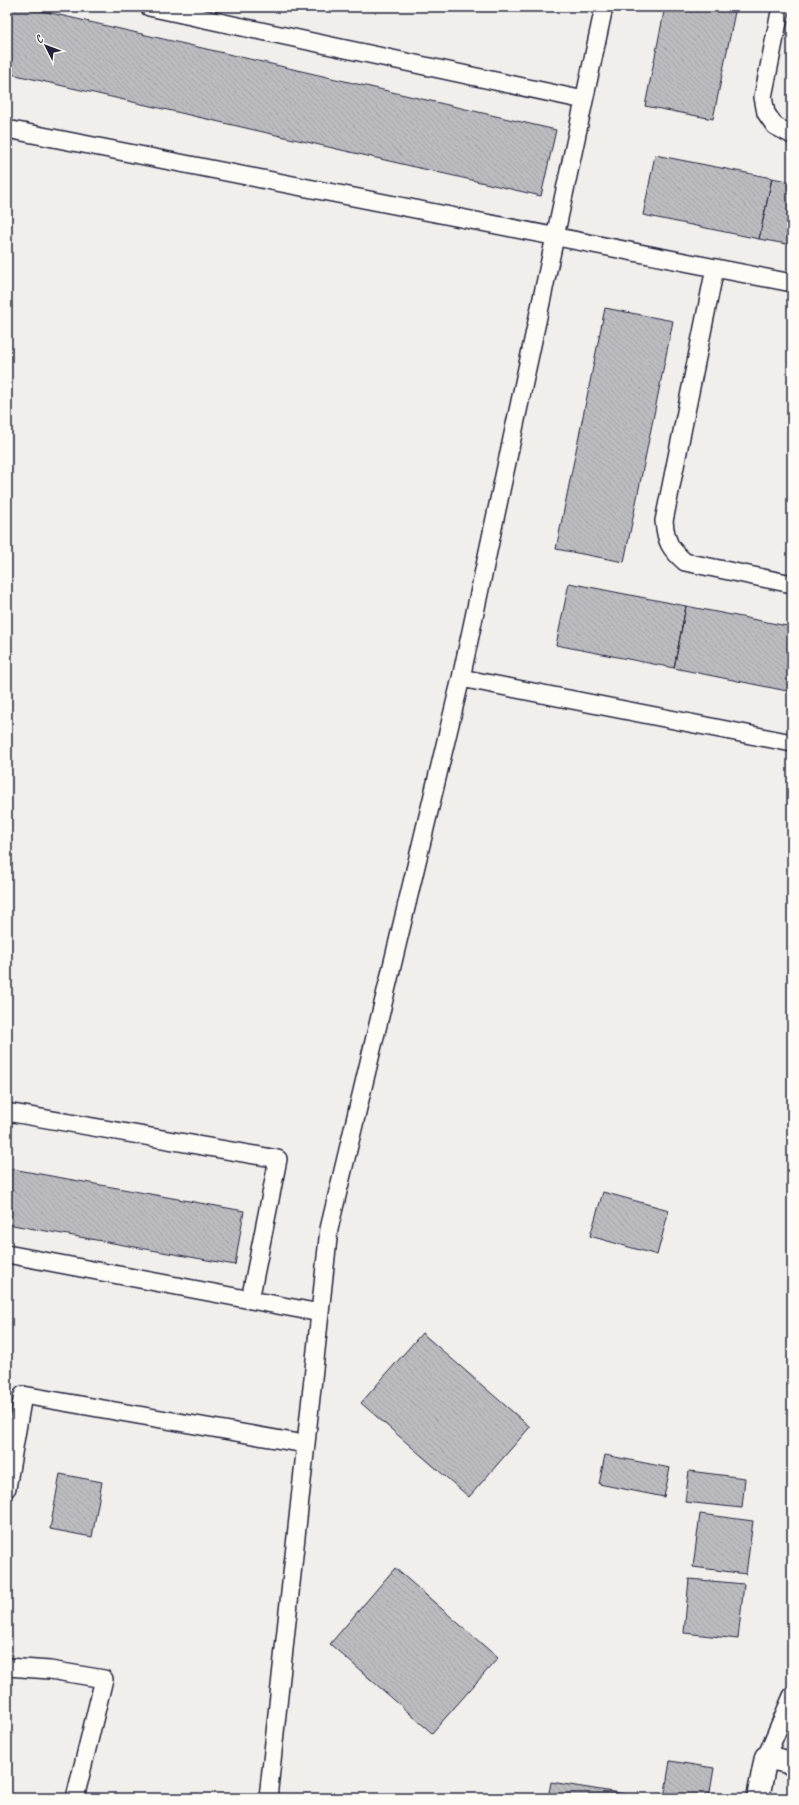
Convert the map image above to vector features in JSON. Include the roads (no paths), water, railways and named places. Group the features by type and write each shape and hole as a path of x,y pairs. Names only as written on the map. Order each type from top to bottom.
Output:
{"street":[{"path":"758,1798 766,1757 792,1763"}],"lane":[{"path":"149,7 584,100"},
{"path":"268,1798 329,1229 461,678 604,7"},
{"path":"781,7 763,96 766,113 775,126 792,135"},
{"path":"7,129 792,283"},
{"path":"715,268 664,522 665,537 672,552 685,562 792,584"},
{"path":"461,678 792,744"},
{"path":"7,1112 278,1159 250,1300"},
{"path":"7,1254 320,1313"},
{"path":"7,1488 23,1395 305,1444"},
{"path":"7,1667 50,1670 104,1680 76,1798"},
{"path":"766,1757 792,1696"}]}
